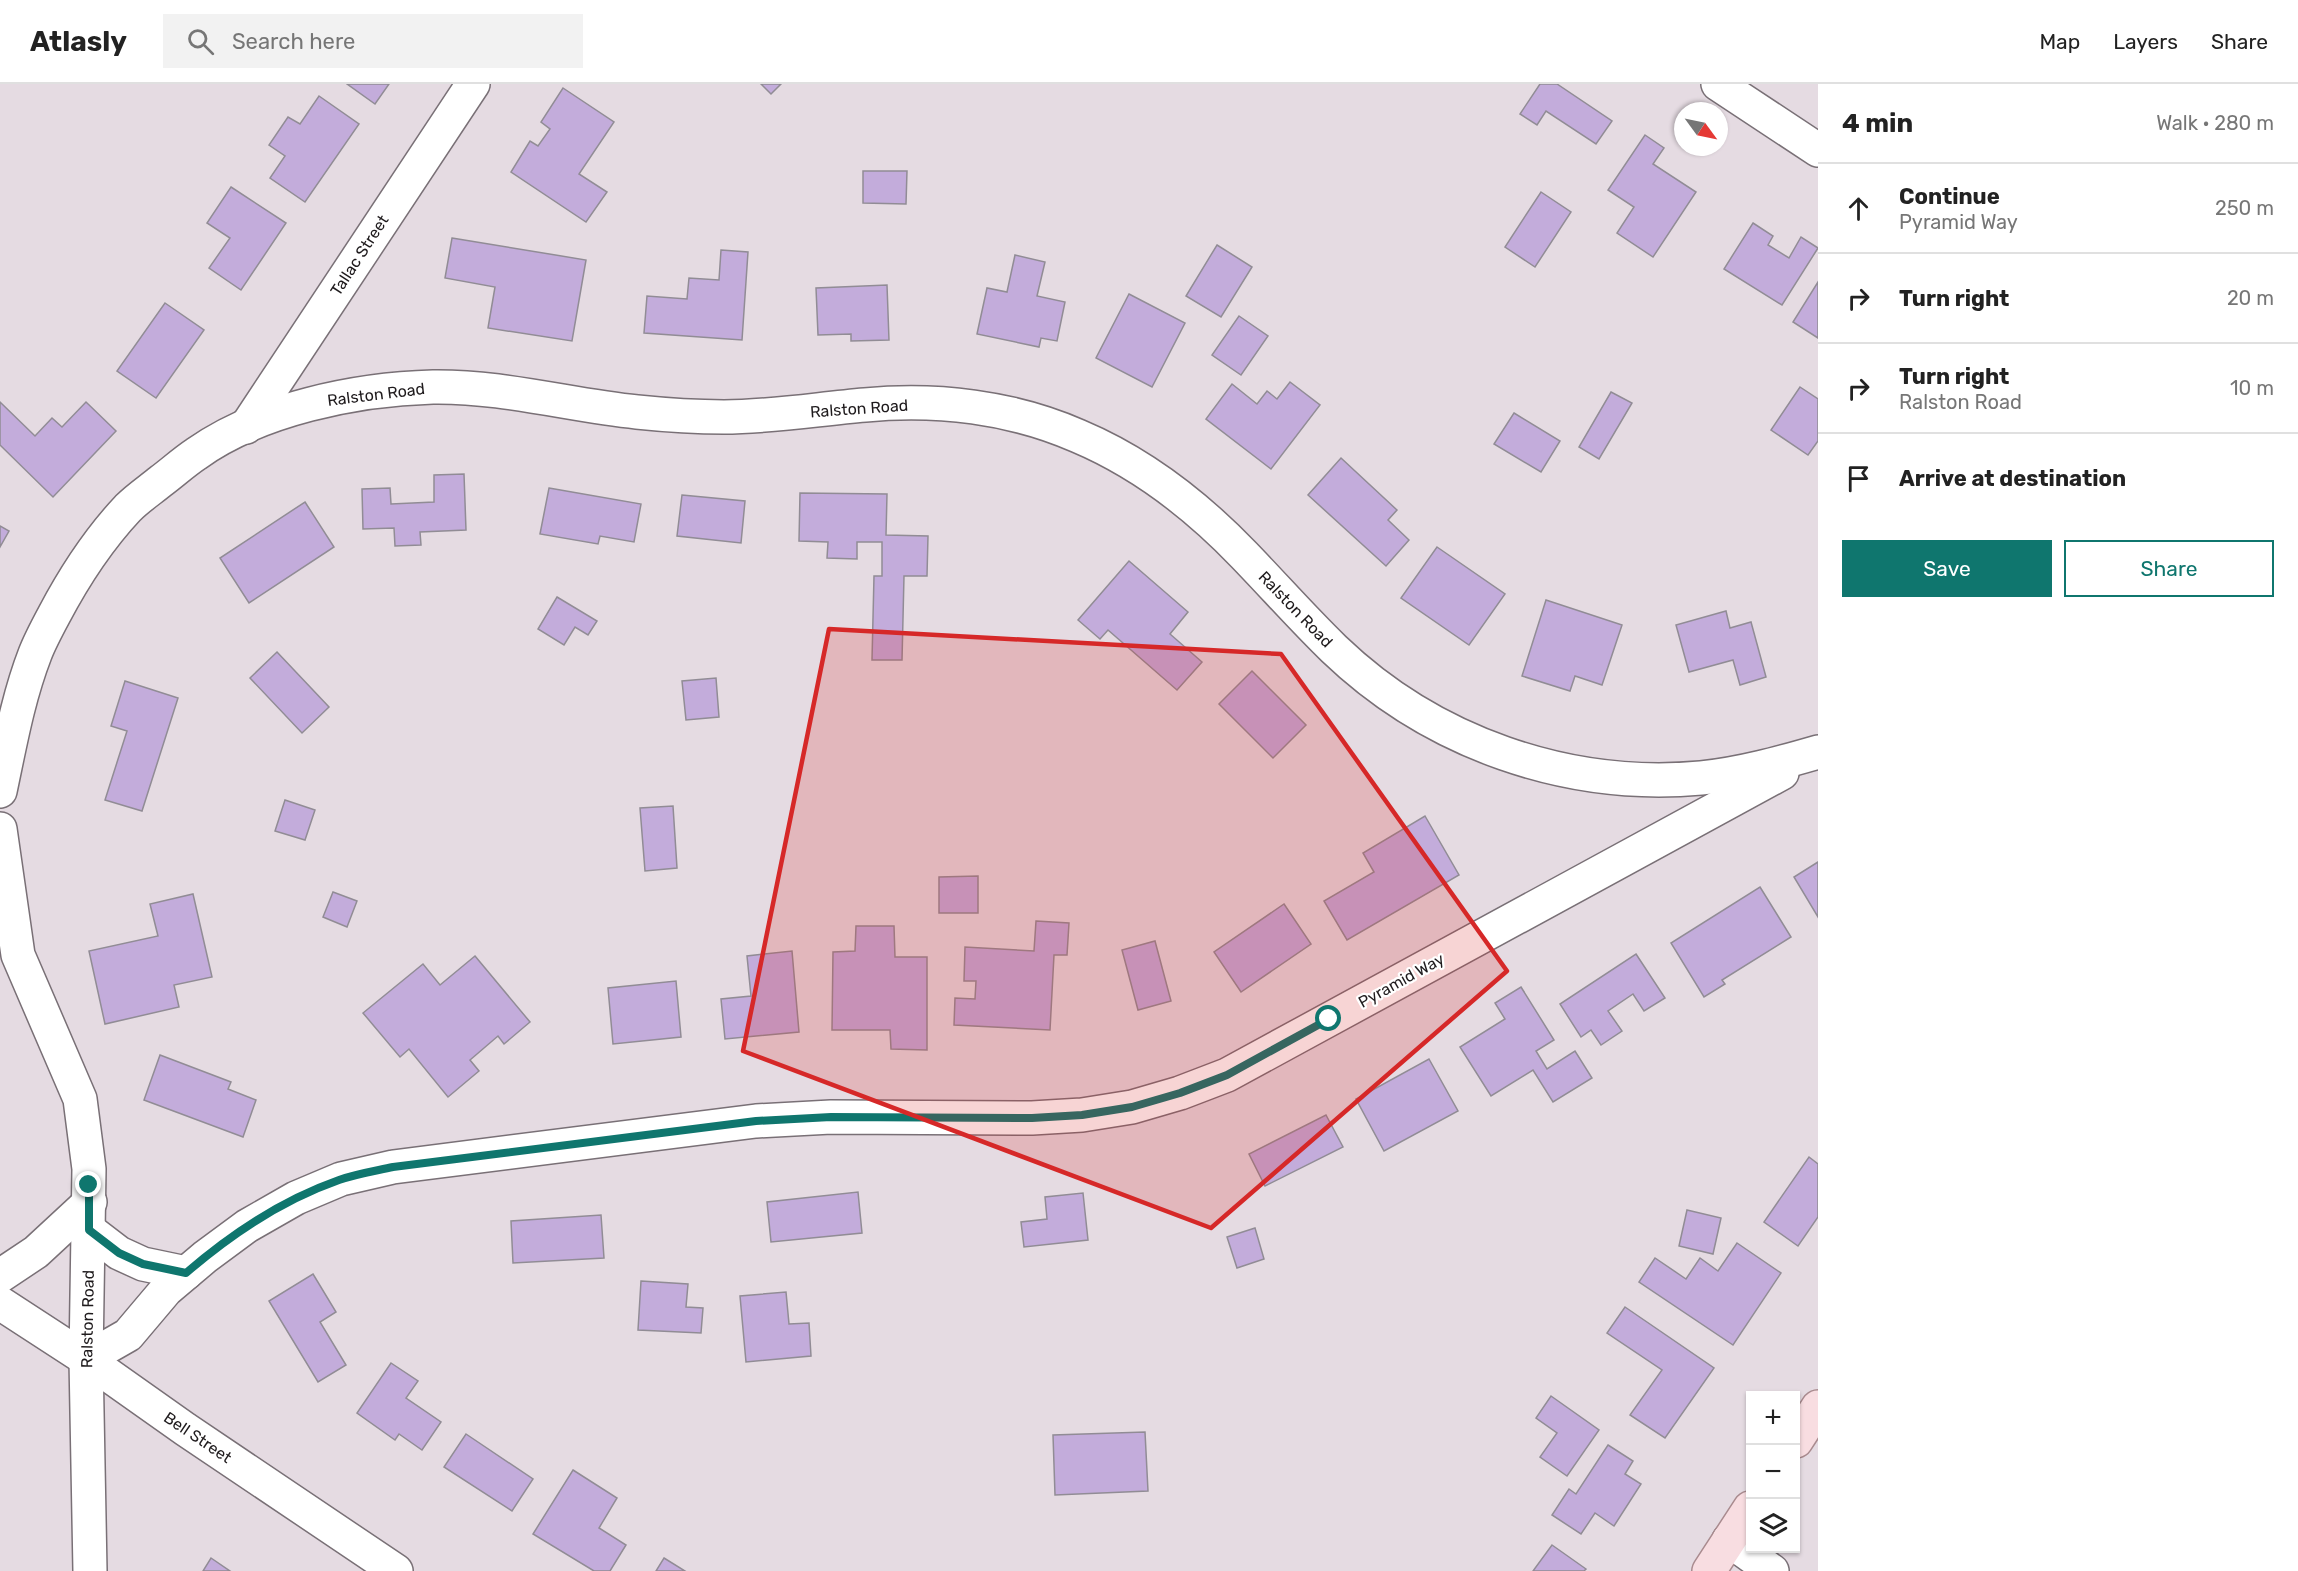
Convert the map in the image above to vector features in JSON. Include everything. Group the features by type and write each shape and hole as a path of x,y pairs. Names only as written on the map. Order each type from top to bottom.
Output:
{"main road":[{"path":"1800,1435 1818,1407"},
{"path":"1708,1571 1746,1514"}],"street":[{"name":"Tallac Street","path":"246,427 472,84"},
{"path":"1718,84 1818,150"},
{"name":"Ralston Road","path":"0,790 16,711 36,650 76,573 129,507 199,451 246,427 315,402 361,393 434,387 493,390 638,412 724,417 782,414 871,404 939,403 985,409 1029,419 1073,433 1154,476 1190,504 1240,550 1333,648 1368,680 1429,720 1472,741 1517,759 1563,770 1610,778 1658,780 1739,772 1818,753"},
{"name":"Pyramid Way","path":"86,1359 128,1335 166,1290 247,1226 296,1198 341,1179 393,1167 756,1121 831,1117 1032,1118 1082,1115 1132,1107 1180,1093 1227,1075 1818,753"},
{"name":"Ralston Road","path":"0,829 18,955 80,1099 89,1169 86,1359 90,1571"},
{"path":"0,1276 89,1216 119,1253 143,1264 186,1273"},
{"name":"Bell Street","path":"0,1303 86,1359 185,1429 396,1571"},
{"path":"1730,1540 1772,1571"}],"highlighted area":[{"path":"829,629 1281,654 1507,971 1211,1228 743,1051"}],"building":[{"path":"347,84 389,84 375,104"},
{"path":"761,84 781,84 771,94"},
{"path":"1540,84 1557,84 1612,121 1596,144 1546,111 1537,125 1520,114"},
{"path":"563,88 614,122 579,174 607,192 586,222 511,172 530,141 538,146 550,129 541,122"},
{"path":"319,96 359,124 305,202 270,178 285,156 269,145 288,117 300,124"},
{"path":"1645,135 1664,148 1653,164 1696,192 1653,257 1617,233 1634,207 1608,190"},
{"path":"863,171 907,171 906,204 863,203"},
{"path":"231,187 286,223 241,290 209,268 230,238 207,223"},
{"path":"1541,192 1571,212 1535,267 1505,247"},
{"path":"1753,223 1773,236 1768,245 1789,258 1801,237 1818,248 1782,305 1724,269"},
{"path":"452,238 586,260 572,341 488,328 495,287 445,278"},
{"path":"1217,245 1252,267 1221,317 1186,296"},
{"path":"721,250 748,252 742,340 644,333 647,296 687,299 689,278 719,280"},
{"path":"1015,255 1045,262 1037,296 1065,302 1057,341 1041,338 1039,347 977,334 987,288 1007,292"},
{"path":"1818,282 1818,338 1793,322"},
{"path":"887,285 889,340 851,341 851,334 818,335 816,288"},
{"path":"1129,294 1185,323 1152,387 1096,358"},
{"path":"165,303 204,330 156,398 117,371"},
{"path":"1239,316 1268,336 1241,375 1212,355"},
{"path":"1290,382 1320,405 1271,469 1206,419 1232,384 1257,404 1267,391 1277,399"},
{"path":"1800,387 1818,399 1818,441 1808,455 1771,430"},
{"path":"1611,392 1632,403 1599,459 1579,447"},
{"path":"0,402 35,436 52,418 62,427 86,402 116,431 53,497 0,445"},
{"path":"1514,413 1560,441 1541,472 1494,444"},
{"path":"1341,458 1397,510 1388,520 1409,540 1386,566 1308,495"},
{"path":"464,474 466,530 420,532 421,545 395,546 394,528 363,529 362,489 390,488 391,504 434,502 434,475"},
{"path":"549,488 641,504 634,542 600,536 598,544 540,534"},
{"path":"800,493 887,494 886,535 928,536 927,576 904,576 902,660 872,660 874,576 882,576 882,542 857,542 857,559 827,558 828,542 799,541"},
{"path":"682,495 745,501 741,543 677,536"},
{"path":"305,502 334,547 249,603 220,558"},
{"path":"0,526 9,531 0,547"},
{"path":"1437,547 1505,594 1469,645 1401,598"},
{"path":"1129,561 1188,612 1170,634 1202,662 1177,690 1108,630 1100,639 1078,620"},
{"path":"557,597 597,621 588,635 575,627 564,645 538,629"},
{"path":"1546,600 1622,625 1602,685 1575,676 1570,691 1522,676"},
{"path":"1726,611 1730,628 1751,622 1766,677 1740,685 1733,660 1689,672 1676,625"},
{"path":"277,652 329,707 302,733 250,678"},
{"path":"1252,671 1306,725 1273,758 1219,704"},
{"path":"716,678 719,717 686,720 682,681"},
{"path":"125,681 178,698 142,811 105,800 127,731 111,726"},
{"path":"285,800 315,810 305,840 275,831"},
{"path":"673,806 677,868 645,871 640,808"},
{"path":"1425,816 1459,875 1347,940 1324,901 1374,872 1363,853"},
{"path":"1818,862 1818,917 1794,877"},
{"path":"978,876 978,913 939,913 939,877"},
{"path":"1760,887 1791,937 1722,980 1725,984 1704,997 1671,943"},
{"path":"333,892 357,901 347,927 323,917"},
{"path":"193,894 212,977 174,985 179,1007 105,1024 89,951 158,936 150,904"},
{"path":"1284,904 1311,944 1241,992 1214,952"},
{"path":"1036,921 1069,923 1067,955 1054,955 1050,1030 954,1025 955,998 975,999 976,981 964,981 965,947 1034,951"},
{"path":"856,926 894,926 895,957 927,957 927,1050 891,1049 890,1030 832,1030 833,952 855,951"},
{"path":"1155,941 1171,1001 1138,1010 1122,950"},
{"path":"792,951 799,1032 725,1039 721,999 751,996 747,956"},
{"path":"1636,954 1665,998 1644,1011 1633,994 1608,1011 1622,1031 1601,1045 1591,1030 1581,1037 1560,1004"},
{"path":"475,956 530,1022 504,1044 498,1036 470,1060 479,1071 448,1097 409,1049 400,1057 363,1013 423,964 440,985"},
{"path":"676,981 681,1037 613,1044 608,988"},
{"path":"1521,987 1554,1040 1536,1051 1547,1069 1575,1051 1592,1078 1553,1102 1533,1070 1491,1096 1460,1047 1505,1019 1495,1003"},
{"path":"160,1055 231,1082 228,1089 256,1100 243,1137 144,1100"},
{"path":"1429,1059 1458,1111 1384,1151 1356,1099"},
{"path":"1326,1115 1343,1147 1265,1186 1249,1154"},
{"path":"1809,1157 1818,1164 1818,1217 1798,1246 1764,1222"},
{"path":"858,1192 862,1233 771,1242 767,1202"},
{"path":"1083,1193 1088,1240 1024,1247 1021,1222 1047,1219 1045,1197"},
{"path":"1687,1210 1721,1218 1713,1254 1679,1246"},
{"path":"601,1215 604,1258 513,1263 511,1221"},
{"path":"1255,1228 1264,1259 1237,1268 1227,1237"},
{"path":"1737,1243 1781,1273 1733,1345 1639,1282 1655,1258 1686,1279 1700,1258 1718,1271"},
{"path":"313,1274 336,1312 320,1322 346,1365 318,1382 269,1301"},
{"path":"641,1281 688,1284 686,1307 703,1308 701,1333 638,1330"},
{"path":"786,1292 789,1324 809,1323 811,1356 746,1362 740,1296"},
{"path":"1625,1307 1714,1368 1665,1438 1630,1415 1662,1370 1607,1333"},
{"path":"391,1363 418,1381 406,1398 441,1422 422,1450 399,1434 395,1440 357,1413"},
{"path":"1551,1396 1599,1430 1567,1476 1540,1457 1557,1433 1536,1418"},
{"path":"1145,1432 1148,1491 1055,1495 1053,1435"},
{"path":"466,1434 533,1479 512,1511 444,1467"},
{"path":"1608,1445 1633,1461 1625,1474 1641,1484 1614,1526 1595,1513 1581,1534 1552,1515 1569,1489 1576,1494"},
{"path":"573,1470 617,1498 599,1528 626,1545 610,1571 594,1571 533,1534"},
{"path":"1552,1545 1586,1569 1584,1571 1533,1571"},
{"path":"211,1558 230,1571 203,1571"},
{"path":"664,1558 685,1571 656,1571"}],"route":[{"path":"89,1185 89,1230 119,1253 143,1264 186,1273 247,1226 296,1198 341,1179 393,1167 756,1121 831,1117 1032,1118 1082,1115 1132,1107 1180,1093 1227,1075 1329,1019"}]}
